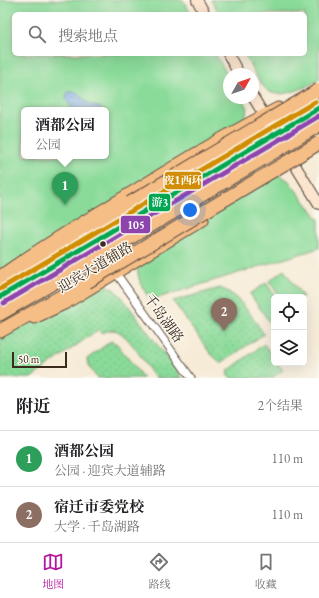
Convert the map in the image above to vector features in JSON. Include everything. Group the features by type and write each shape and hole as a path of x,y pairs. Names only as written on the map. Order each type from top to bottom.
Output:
{"highway":[{"path":"0,282 319,88"},
{"path":"0,297 319,108"},
{"path":"0,314 78,269 235,173 319,125"},
{"path":"0,331 87,282 316,142"}],"main road":[{"path":"0,276 39,248 213,142 319,88"},
{"name":"迎宾大道辅路","path":"0,331 66,303 267,179 316,142"}],"street":[{"path":"197,0 204,12"},
{"path":"229,56 236,68"},
{"path":"258,104 319,204"},
{"path":"316,142 304,155 302,164 305,176 319,200"},
{"name":"千岛湖路","path":"116,273 191,378"}],"green space":[{"path":"0,0 183,0 190,12 12,12 12,56 216,56 224,68 223,104 246,104 248,108 237,139 0,282"},
{"path":"211,0 319,0 319,80 308,86 280,94 273,93 264,88 259,80 259,68 252,68 245,56 307,56 307,12 219,12"},
{"path":"276,174 288,180 319,220 319,248 151,300 144,291 140,282 138,260"},
{"path":"284,270 301,294 278,294 269,281"},
{"path":"266,283 274,294 271,294 271,325 250,294"},
{"path":"101,285 111,287 122,297 182,378 155,378 131,343 125,337 114,330 101,333 99,329 31,378 0,378 0,336"},
{"path":"220,288 227,291 240,301 264,334 221,363 210,353 173,301"},
{"path":"111,341 117,344 143,378 97,378 88,365 87,359"},
{"path":"264,344 271,354 271,366 280,366 283,370 272,378 230,378 227,375 229,370"}],"water":[{"path":"74,91 88,103 99,107 71,107 66,99 67,93"}],"transit line":[{"name":"夜1西环","path":"0,289 315,102"},
{"name":"游3","path":"0,297 319,108"},
{"name":"105","path":"4,303 319,116"}],"place":[{"name":"酒都公园","path":"65,205"},
{"name":"宿迁市委党校","path":"224,331"}]}
